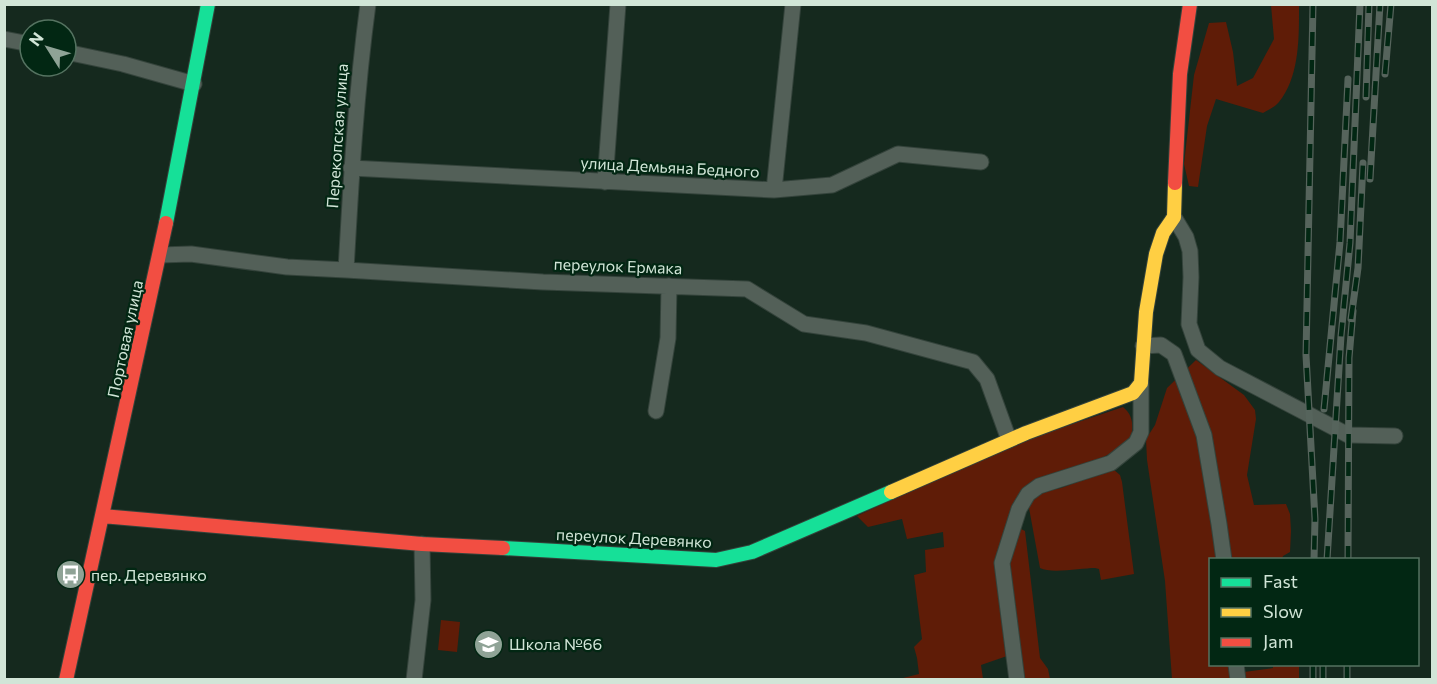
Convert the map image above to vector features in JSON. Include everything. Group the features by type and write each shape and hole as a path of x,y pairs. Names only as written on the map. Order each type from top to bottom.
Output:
{"street":[{"name":"Портовая улица","path":"66,680 160,255 208,4"},
{"name":"Перекопская улица","path":"346,270 351,168 360,62 368,4"},
{"path":"604,182 618,4"},
{"path":"774,190 793,4"},
{"path":"1017,680 1002,563 1019,508 1028,494 1039,486 1111,463 1136,443 1141,432 1137,388 1156,254 1163,233 1174,218 1180,74 1190,4"},
{"path":"78,55 123,64 194,84"},
{"name":"улица Демьяна Бедного","path":"351,168 774,190 832,185 898,154 981,162"},
{"path":"1174,218 1186,237 1190,251 1189,324 1198,350 1220,368 1348,435 1395,436"},
{"name":"переулок Ермака","path":"160,255 191,254 287,267 543,282 747,289 804,324 866,333 973,362 987,379 1009,440"},
{"path":"656,411 668,338 669,286"},
{"path":"1143,346 1161,345 1168,349 1174,354 1183,377 1203,435 1220,524 1224,558"},
{"name":"переулок Деревянко","path":"102,516 422,544 716,560 752,552 1009,440 1137,388"},
{"path":"414,680 423,600 422,544"}],"shaded area":[{"path":"1271,5 1299,5 1297,55 1286,92 1277,104 1263,113 1216,99 1207,126 1198,187 1189,186 1184,164 1194,75 1209,23 1226,22 1233,52 1237,86 1253,78 1274,39"},
{"path":"1196,360 1244,395 1255,410 1256,419 1247,475 1254,505 1286,504 1290,514 1290,552 1282,558 1209,558 1209,666 1240,666 1237,679 1172,679 1165,581 1146,439 1155,425 1167,388"},
{"path":"1123,407 1132,422 1131,439 1083,468 1038,481 1008,526 1007,656 981,665 983,679 903,679 919,674 914,647 922,639 914,575 926,572 925,550 944,547 943,532 907,539 902,519 868,527 857,516 1010,445"},
{"path":"1113,469 1120,475 1122,482 1134,574 1101,580 1099,569 1095,568 1059,571 1040,568 1029,508 1030,502 1042,492 1061,488"},
{"path":"1019,528 1025,531 1040,658 1048,669 1050,679 1022,679 1007,565"},
{"path":"441,620 460,622 457,652 438,650"},
{"path":"1273,666 1299,666 1299,679 1244,679 1244,672 1273,668"}],"railway":[{"path":"1313,4 1306,355 1315,519 1314,558"},
{"path":"1327,558 1341,336 1350,243 1360,4"},
{"path":"1366,97 1369,4"},
{"path":"1370,179 1380,4"},
{"path":"1385,74 1391,4"},
{"path":"1324,409 1340,242 1348,79"},
{"path":"1351,319 1358,268 1363,163"},
{"path":"1348,558 1349,358 1353,311"},
{"path":"1313,666 1313,680"},
{"path":"1323,666 1323,680"},
{"path":"1347,666 1347,680"}],"traffic: fast":[{"path":"166,223 208,4"},
{"path":"503,548 716,560 752,552 891,492"}],"traffic: slow":[{"path":"891,492 1026,433 1133,393 1141,383 1146,312 1156,254 1163,233 1174,217 1175,183"}],"traffic: jam":[{"path":"1175,183 1180,74 1190,4"},
{"path":"66,680 166,223"},
{"path":"102,516 422,544 503,548"}],"place":[{"name":"пер. Деревянко","path":"70,575"},
{"name":"Школа №66","path":"488,644"}]}
